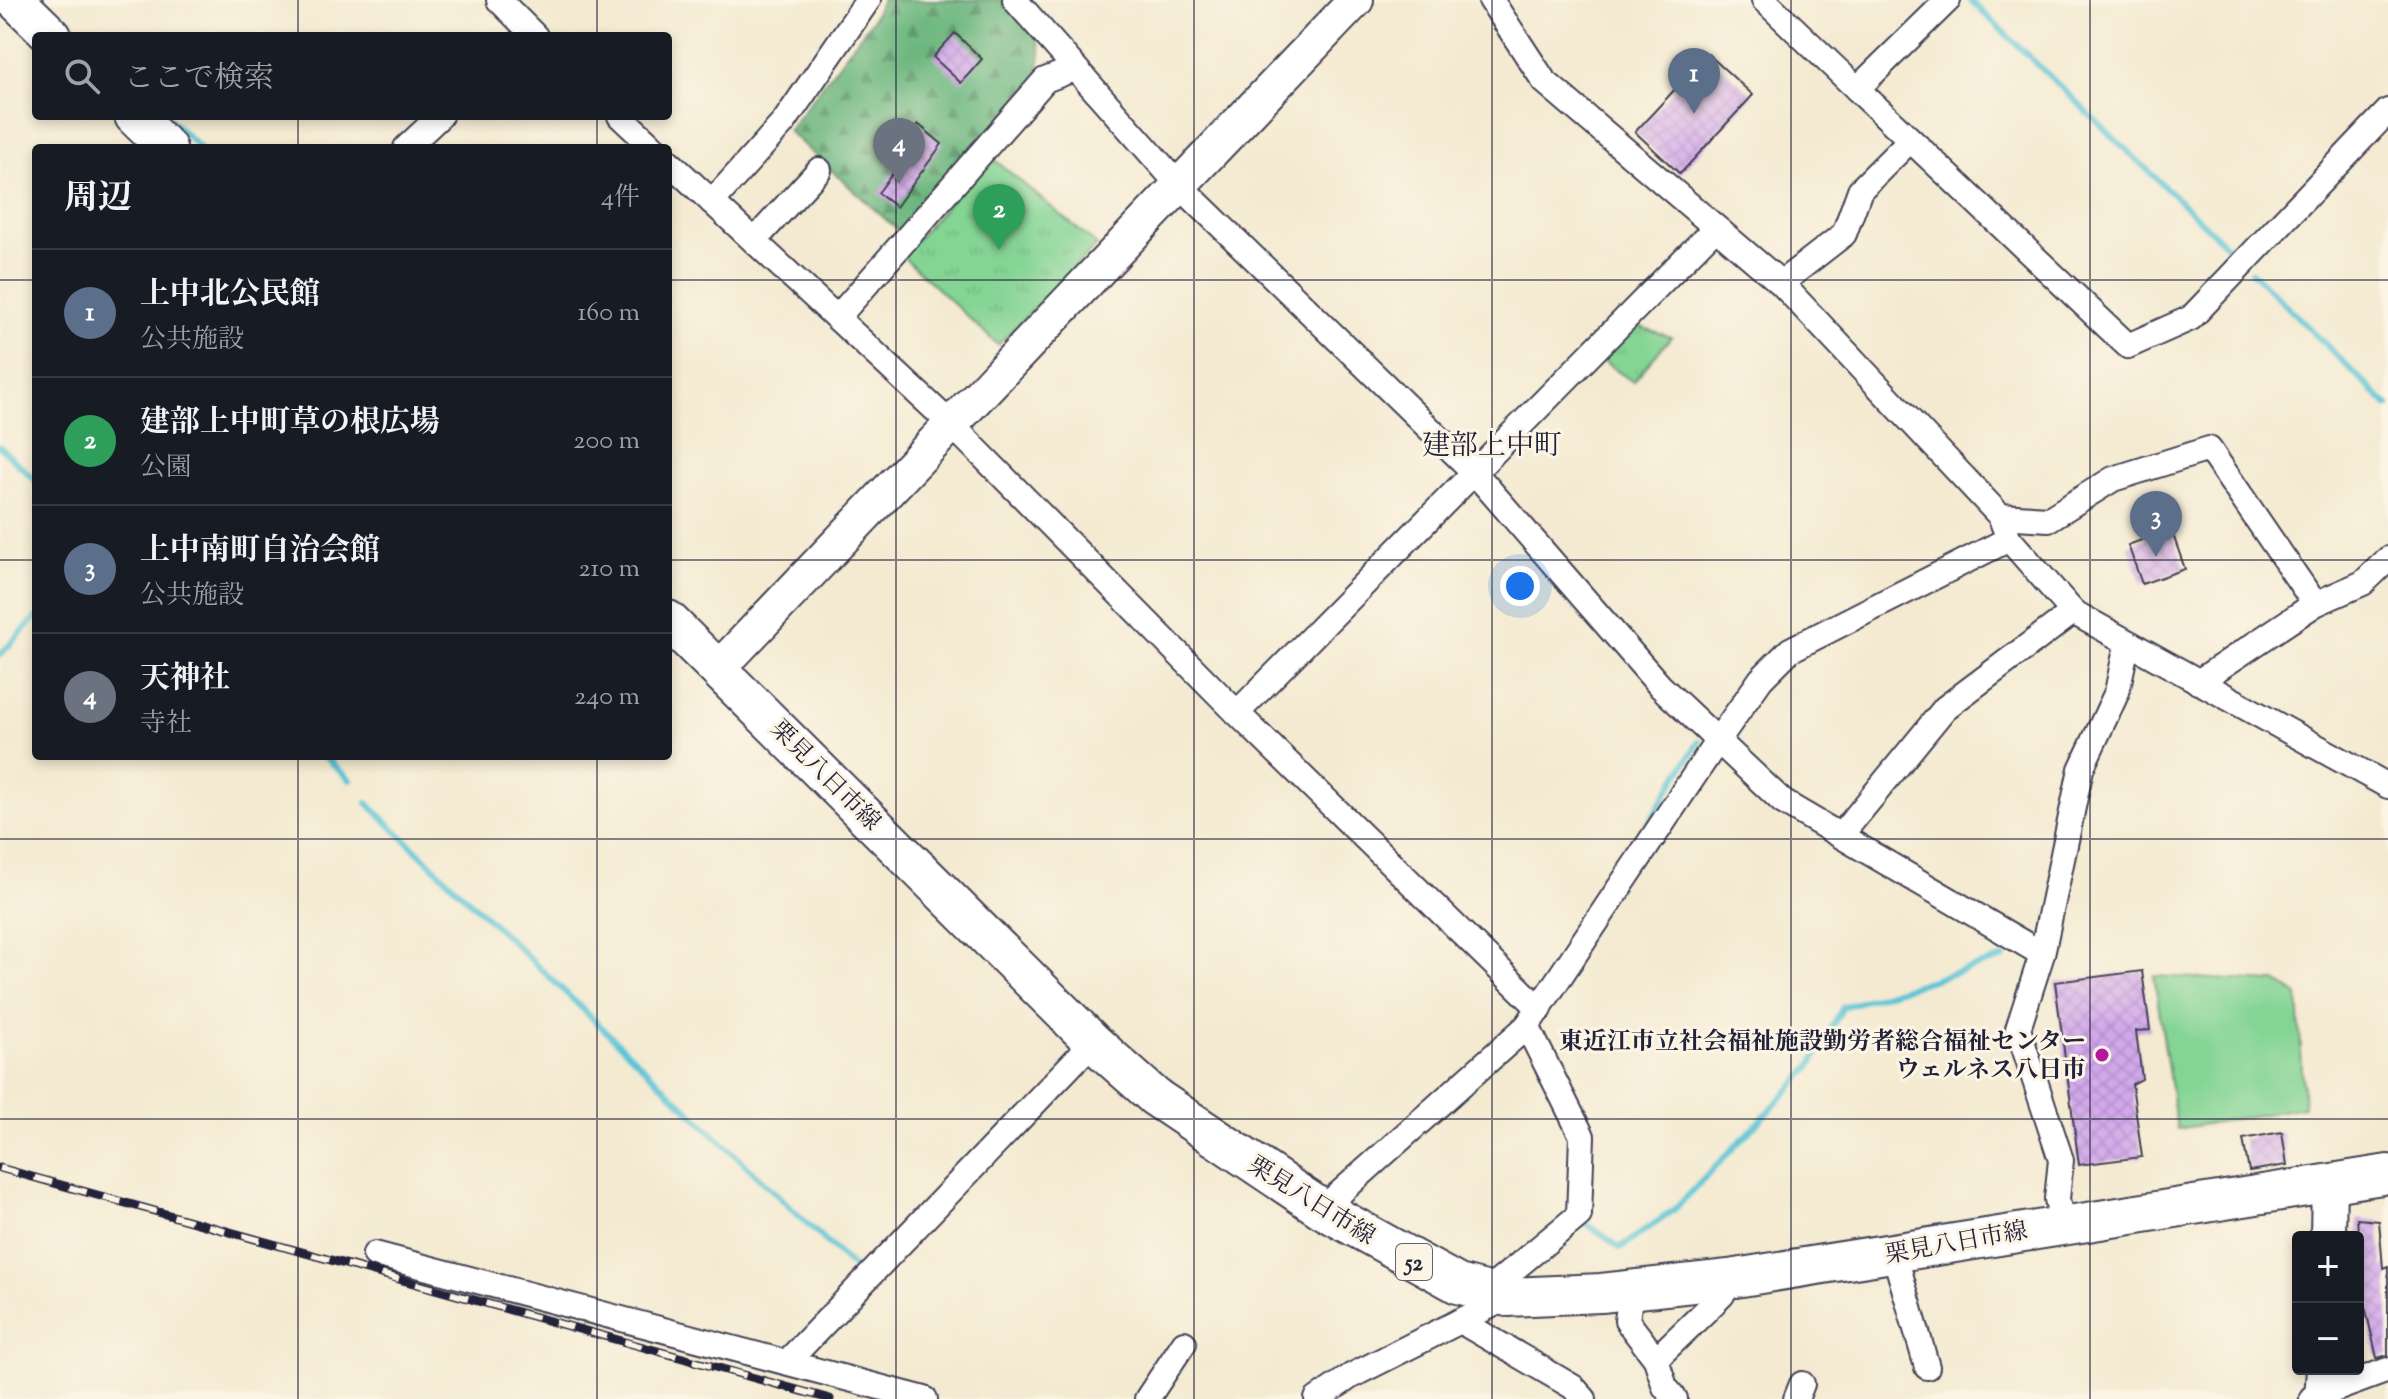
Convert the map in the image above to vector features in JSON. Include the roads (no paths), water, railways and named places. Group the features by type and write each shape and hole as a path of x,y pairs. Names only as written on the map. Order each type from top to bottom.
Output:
{"main road":[{"path":"15,0 48,32"},
{"path":"138,120 163,144"},
{"name":"栗見八日市線","path":"672,624 1093,1042 1155,1097 1322,1209 1417,1263 1496,1295 1534,1298 1729,1279 2062,1223 2388,1174"}],"street":[{"path":"499,0 531,32"},
{"path":"712,202 784,122 868,0"},
{"path":"1015,0 1178,184 1474,472 1660,686 1783,802 2042,954"},
{"path":"718,669 1356,0"},
{"path":"1491,0 1544,81 1781,283 2000,516 2009,539 2073,612 2388,786"},
{"path":"1764,0 2128,346 2191,318 2388,111"},
{"path":"1857,89 1948,0"},
{"path":"837,318 1045,80 1074,69"},
{"path":"410,144 436,120"},
{"path":"624,120 650,144"},
{"path":"1781,283 1844,234 1860,190 1909,141"},
{"path":"672,165 953,426 1533,1017 1582,1136 1579,1215 1496,1295 1460,1321 1351,1376 1317,1399"},
{"path":"754,241 819,170"},
{"path":"1237,713 1715,228"},
{"path":"2000,516 2049,519 2113,479 2209,449 2315,604"},
{"path":"1322,1209 1533,1017 1718,740 1761,679 1790,650 2009,539"},
{"path":"2198,682 2315,604 2363,583 2388,559"},
{"path":"1841,835 1945,708 2073,612"},
{"path":"2062,1223 2057,1199 2061,1160 2018,1029 2042,954 2070,807 2081,769 2117,692 2127,644"},
{"path":"788,1361 1093,1042"},
{"path":"2328,1231 2329,1183"},
{"path":"1894,1253 1927,1367"},
{"path":"375,1254 925,1399"},
{"path":"1656,1359 1722,1295 1729,1279"},
{"path":"1631,1289 1627,1321 1656,1359 1665,1387 1675,1399"},
{"path":"1460,1321 1573,1387 1584,1399"},
{"path":"1147,1399 1184,1343"},
{"path":"2320,1390 2388,1370"}],"waterway":[{"path":"42,0 77,32"},
{"path":"1970,0 2232,251"},
{"path":"170,120 196,144"},
{"path":"2252,272 2388,406"},
{"path":"0,447 32,477"},
{"path":"0,655 32,621"},
{"path":"1644,830 1699,741"},
{"path":"328,760 350,780"},
{"path":"367,803 862,1276"},
{"path":"1583,1221 1620,1248 1674,1210 1809,1069 1843,1007 2004,958"}],"railway":[{"path":"0,1168 830,1399"}],"place":[{"name":"上中北公民館","path":"1694,114"},
{"name":"天神社","path":"899,184"},
{"name":"建部上中町草の根広場","path":"999,250"},
{"name":"上中南町自治会館","path":"2156,557"},
{"name":"東近江市立社会福祉施設勤労者総合福祉センター ウェルネス八日市","path":"2102,1055"}],"district":[{"name":"建部上中町","path":"1492,444"}]}
